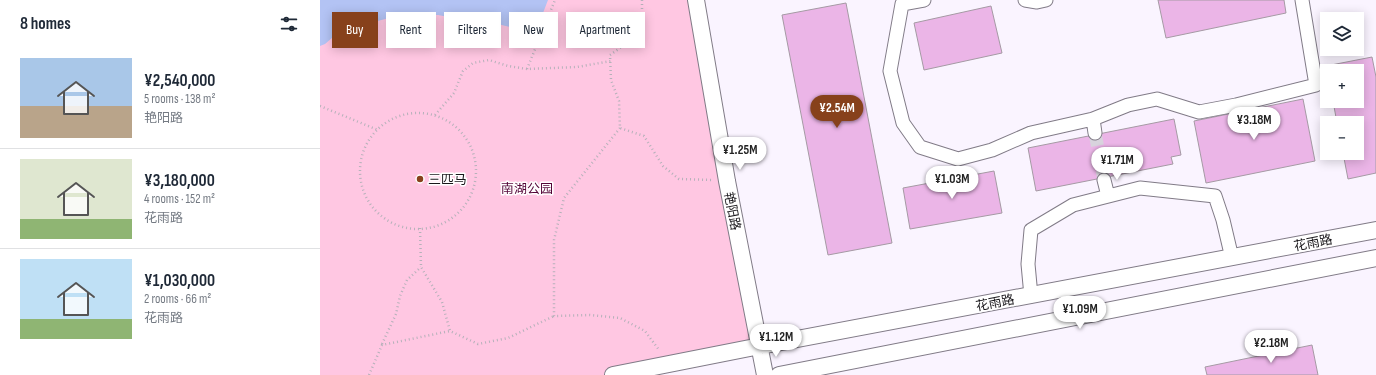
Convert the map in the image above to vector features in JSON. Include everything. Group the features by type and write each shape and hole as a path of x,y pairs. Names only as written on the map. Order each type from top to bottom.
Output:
{"street":[{"name":"艳阳路","path":"696,0 727,181 765,375"},
{"path":"924,0 902,4 890,71 903,123 920,147 958,158 992,150 1031,133 1094,126 1128,104 1158,99 1199,112 1236,105 1316,85 1302,0"},
{"path":"1025,0 1037,2 1046,0"},
{"path":"1104,180 1108,196"},
{"path":"1031,296 1028,264 1031,230 1073,205 1140,188 1215,196 1223,220 1232,258"},
{"name":"花雨路","path":"613,375 1376,230"},
{"path":"779,375 1376,258"}],"path":[{"path":"527,69 555,0"},
{"path":"554,316 554,240 564,198 620,128 619,101 611,80 610,54 627,43 642,24 642,0"},
{"path":"435,115 454,93 463,70 473,63 489,60 508,66 527,69 577,67 611,61"},
{"path":"320,106 378,130"},
{"path":"417,113 435,115 452,124 465,136 474,153 476,171 473,190 464,206 450,220 432,227 412,229 393,223 377,212 365,196 360,177 362,157 370,139 382,125 399,116 417,113"},
{"path":"620,128 644,136 664,166 679,179 727,181"},
{"path":"420,228 421,267 442,302 450,331"},
{"path":"369,375 396,314 400,296 407,280 421,267"},
{"path":"382,345 450,331 478,344 508,338 554,316 590,315 620,318 645,331 669,364"}],"green space":[{"name":"南湖公园","path":"320,0 696,0 760,346 613,375 320,375"}],"water":[{"path":"320,0 548,0 543,12 509,12 509,27 501,25 501,12 444,12 444,16 436,15 436,12 386,12 386,19 378,21 378,12 332,12 332,38 320,46"}],"building":[{"path":"1158,0 1284,0 1286,13 1166,38"},
{"path":"846,3 892,243 828,255 782,15"},
{"path":"991,6 1002,53 924,70 914,23"},
{"path":"1372,57 1376,77 1376,173 1348,179 1344,160 1364,160 1364,116 1336,116 1334,108 1364,108 1364,64 1336,64"},
{"path":"1303,99 1315,161 1206,183 1194,121"},
{"path":"1174,119 1181,155 1171,157 1173,164 1036,191 1028,148"},
{"path":"994,171 1002,213 910,229 903,188"},
{"path":"1312,345 1318,375 1207,375 1205,367"}],"tunnel":[{"path":"1095,133 1104,180"}],"place":[{"name":"三匹马","path":"420,179"}]}
